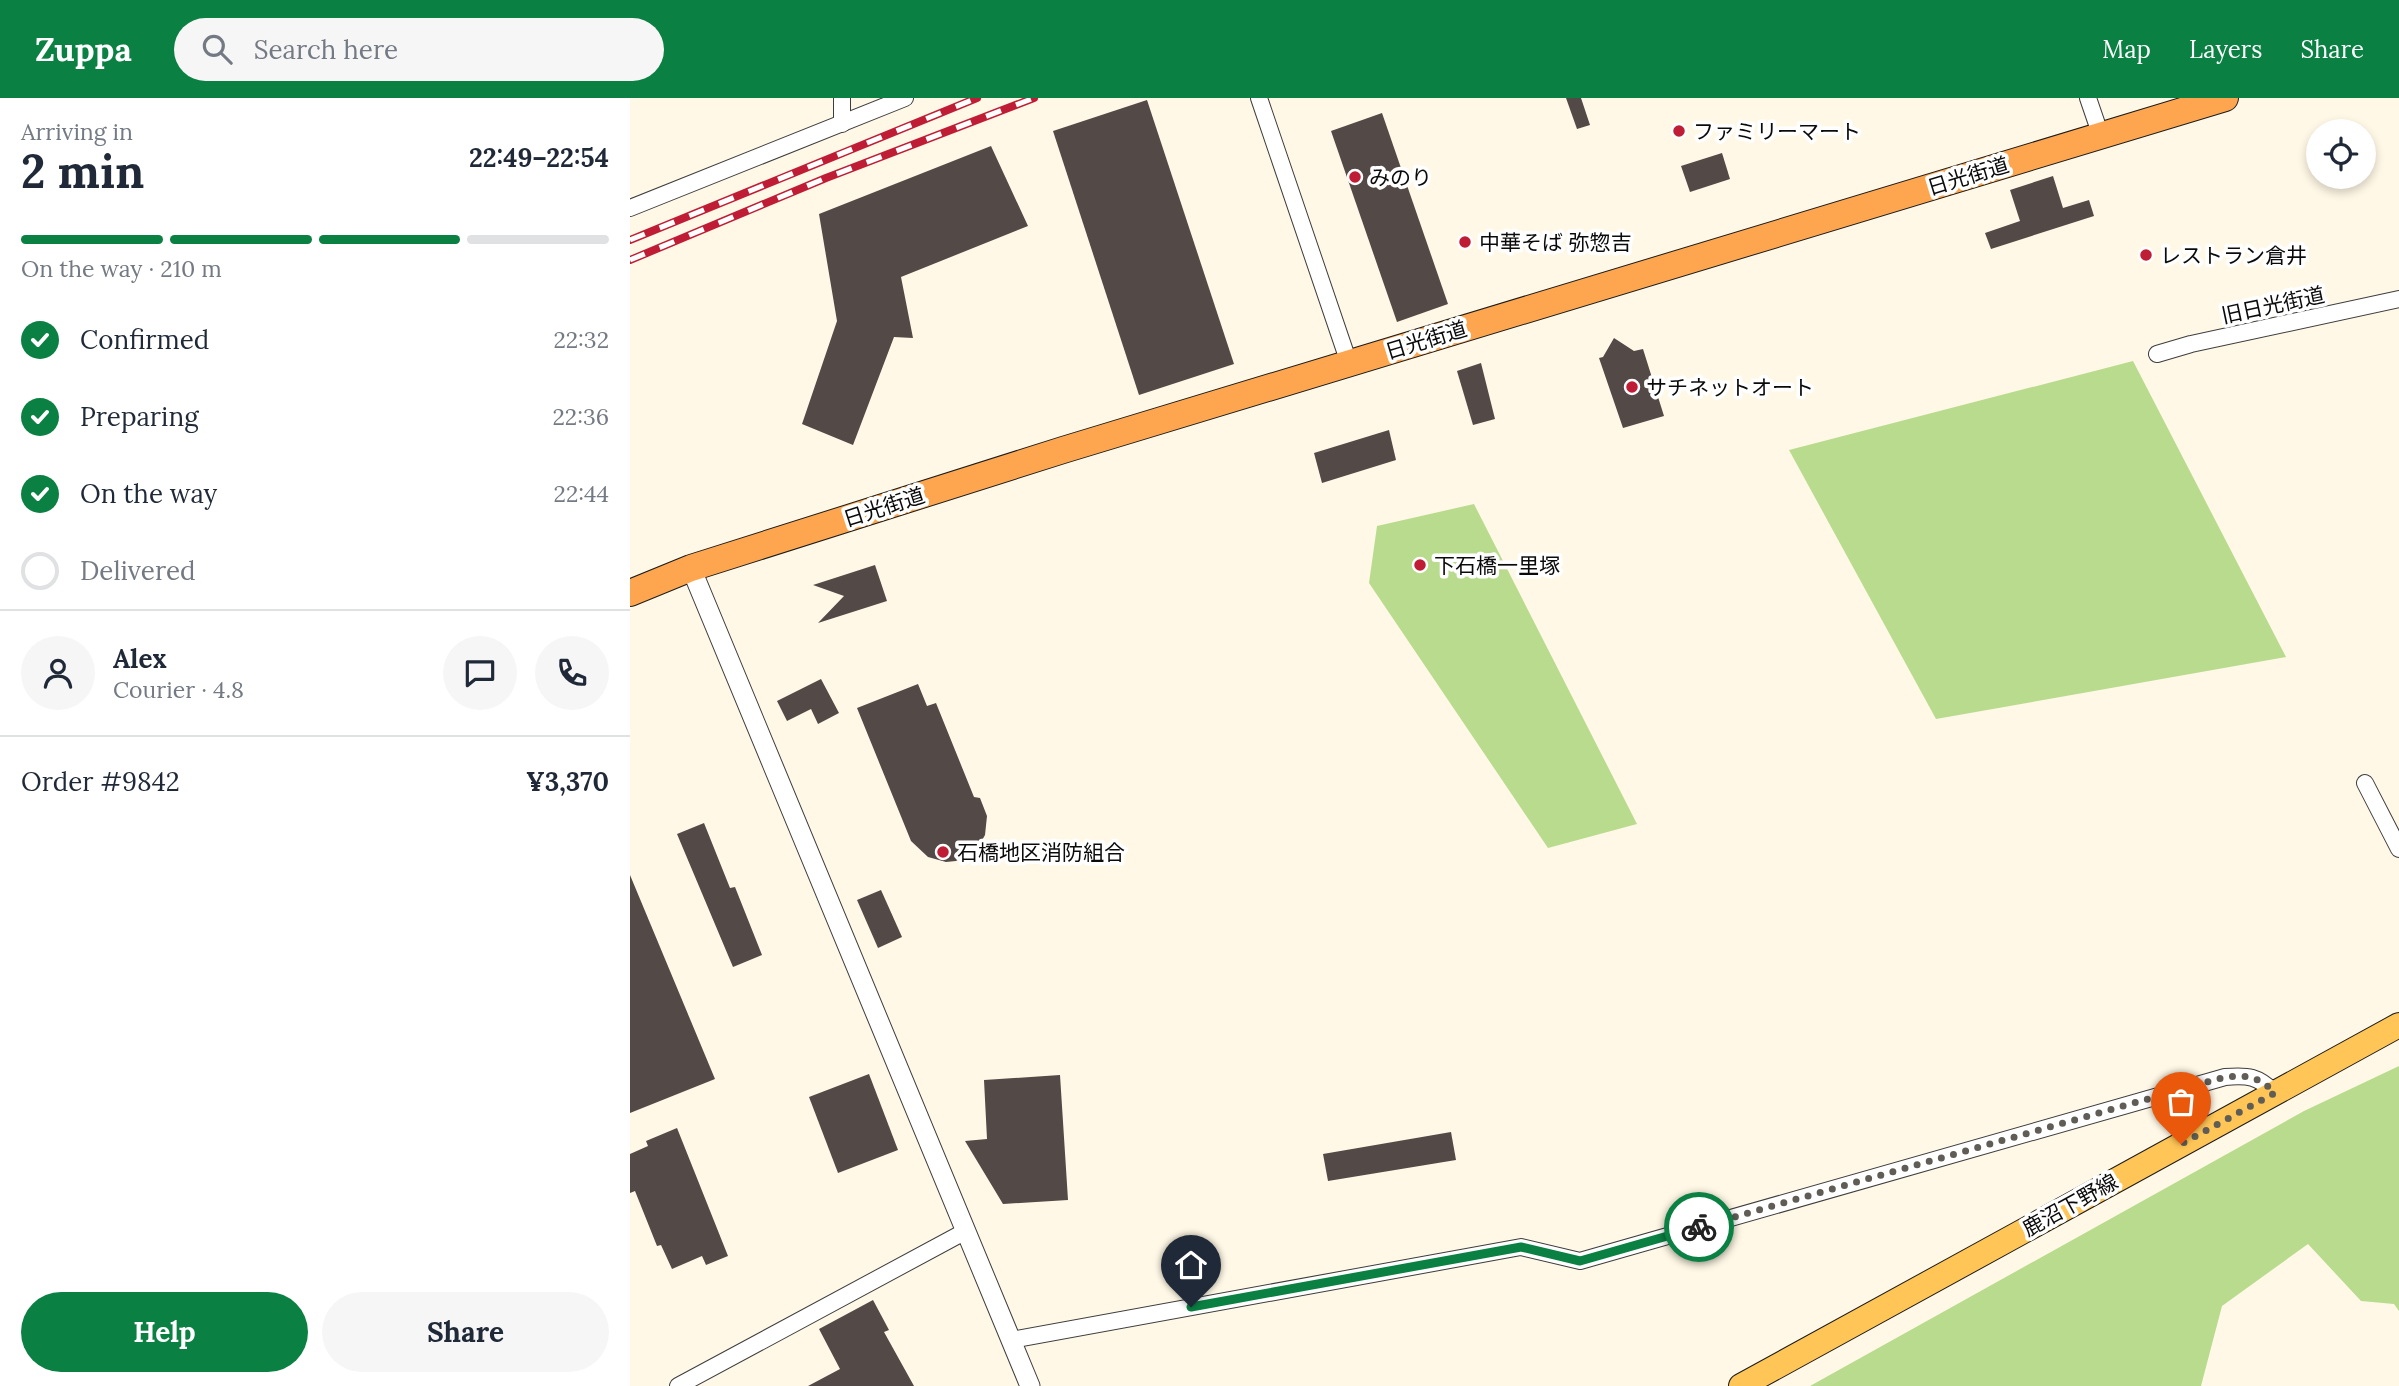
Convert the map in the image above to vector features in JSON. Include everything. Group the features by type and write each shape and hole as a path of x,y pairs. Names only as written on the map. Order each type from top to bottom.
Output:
{"highway":[{"name":"日光街道","path":"630,593 691,568 1063,450 2225,98"}],"main road":[{"name":"鹿沼下野線","path":"1741,1386 2399,1025"}],"street":[{"path":"842,98 842,124"},
{"path":"630,208 905,98"},
{"path":"1259,98 1349,363"},
{"path":"2088,98 2101,136"},
{"name":"旧日光街道","path":"2157,354 2399,299"},
{"path":"691,568 1030,1386"},
{"path":"2365,783 2399,849"},
{"path":"1011,1340 1521,1247 1580,1261 2225,1077 2242,1075 2263,1081 2275,1093"},
{"path":"678,1386 966,1231"}],"green space":[{"path":"2133,361 2286,657 1936,719 1789,450"},
{"path":"1474,504 1637,824 1548,848 1369,583 1377,526"},
{"path":"2399,1066 2399,1311 2394,1304 2361,1301 2308,1244 2222,1306 2201,1386 1810,1386 2304,1111"}],"building":[{"path":"1566,98 1581,98 1590,125 1577,129"},
{"path":"1147,100 1234,364 1139,395 1053,131"},
{"path":"1382,113 1448,304 1397,322 1331,131"},
{"path":"991,146 1028,226 901,277 913,338 894,337 853,445 802,424 837,321 819,214"},
{"path":"1722,153 1730,179 1690,192 1681,166"},
{"path":"2053,176 2063,208 2089,200 2094,216 1991,249 1985,233 2020,221 2010,190"},
{"path":"1614,338 1634,351 1643,349 1664,416 1623,428 1599,358 1603,357"},
{"path":"1481,363 1495,419 1473,425 1457,371"},
{"path":"1389,430 1396,460 1322,483 1314,453"},
{"path":"875,565 887,601 818,623 844,596 813,585"},
{"path":"821,679 839,713 818,724 811,709 787,721 777,701"},
{"path":"918,684 927,706 936,703 974,797 980,798 987,816 985,835 980,844 956,861 946,862 928,857 911,841 857,708"},
{"path":"704,823 730,888 735,887 762,955 733,967 677,834"},
{"path":"630,875 715,1079 630,1113"},
{"path":"881,890 902,937 878,948 857,900"},
{"path":"869,1074 898,1150 838,1173 809,1097"},
{"path":"1060,1075 1068,1200 1003,1204 965,1141 987,1139 984,1080"},
{"path":"677,1128 728,1256 706,1265 702,1256 672,1269 661,1245 657,1246 635,1191 630,1193 630,1154 648,1146 646,1141"},
{"path":"1451,1132 1456,1160 1328,1181 1323,1154"},
{"path":"873,1300 889,1330 884,1332 914,1386 808,1386 840,1369 819,1329"}],"railway":[{"path":"630,240 977,98"},
{"path":"630,260 826,178 1034,98"}],"way so far":[{"path":"1699,1227 2225,1077 2242,1075 2263,1081 2275,1093 2181,1144"}],"place":[{"name":"ファミリーマート","path":"1679,131"},
{"name":"みのり","path":"1355,177"},
{"name":"中華そば 弥惣吉","path":"1465,242"},
{"name":"レストラン倉井","path":"2146,255"},
{"name":"サチネットオート","path":"1632,387"},
{"name":"下石橋一里塚","path":"1420,565"},
{"name":"石橋地区消防組合","path":"943,852"}],"route":[{"path":"1191,1307 1521,1247 1580,1261 1699,1227"}]}
